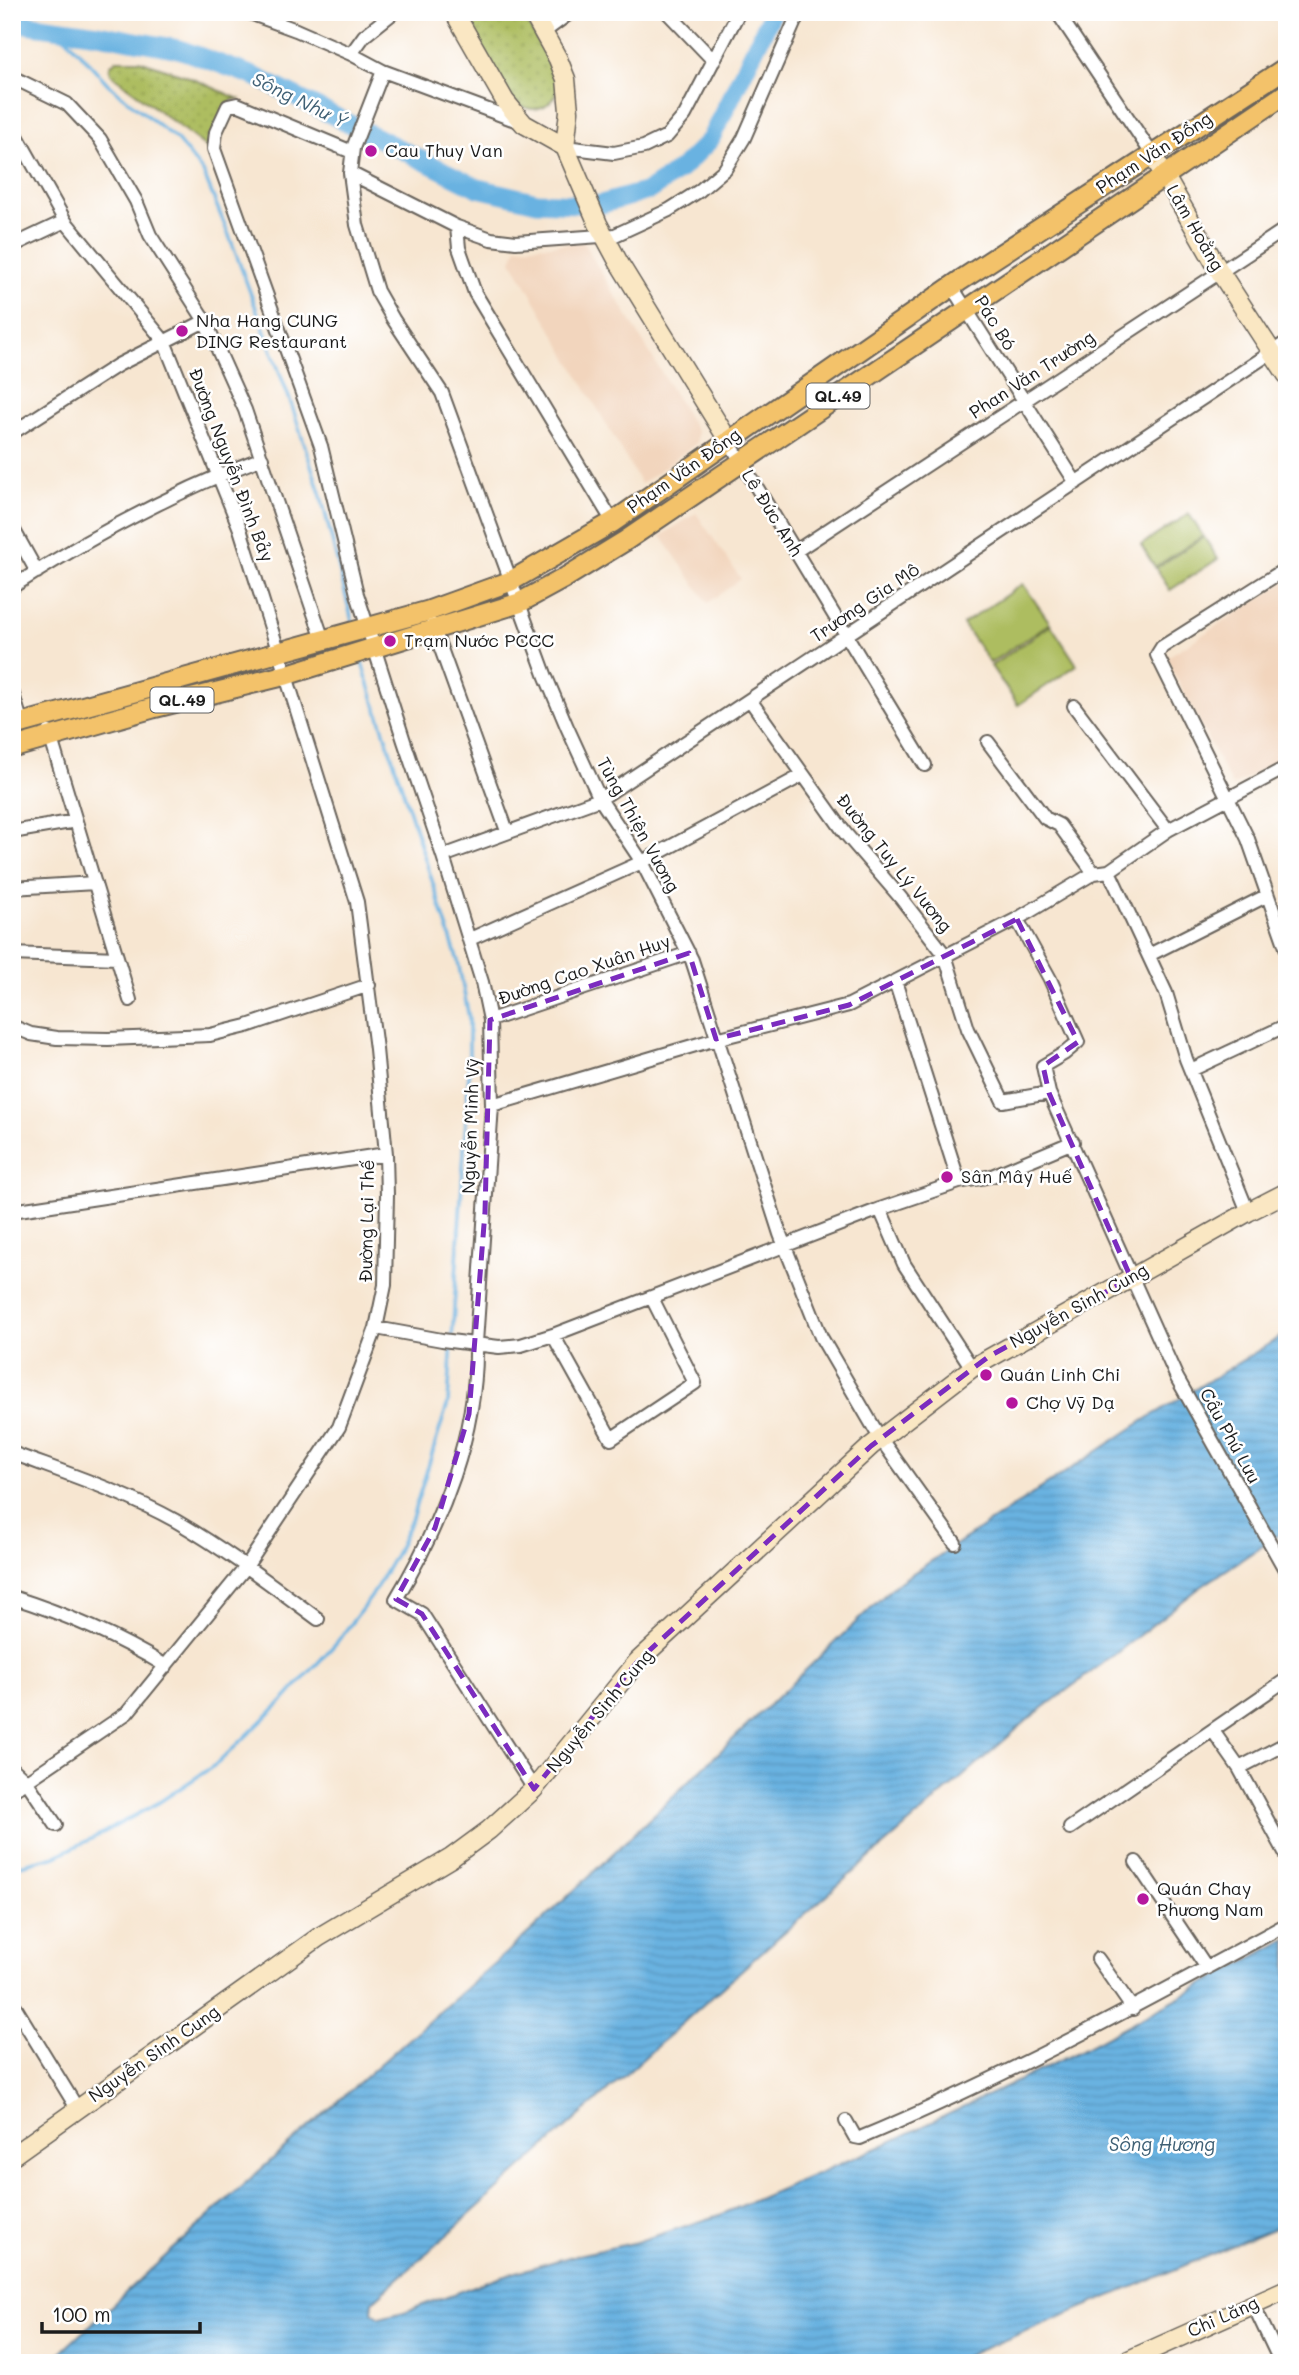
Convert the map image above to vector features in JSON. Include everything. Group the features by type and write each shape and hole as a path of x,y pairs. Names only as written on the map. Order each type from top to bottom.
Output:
{"main road":[{"path":"454,12 505,101 524,124 565,147"},
{"name":"Lê Đức Anh","path":"532,12 558,59 569,93 565,147 601,230 728,440"},
{"name":"Phạm Văn Đồng","path":"17,725 428,611 511,581 613,522 952,287 1287,67"},
{"name":"Phạm Văn Đồng","path":"12,748 153,708 286,675 519,603 625,541 1287,93"},
{"name":"Lâm Hoằng","path":"1152,154 1220,272 1280,347 1287,374"},
{"name":"Nguyễn Sinh Cung","path":"12,2156 319,1937 451,1858 489,1830 534,1789 638,1661 880,1438 972,1368 1287,1192"},
{"name":"Chi Lăng","path":"1122,2363 1287,2289"}],"street":[{"path":"247,12 267,15 383,71 524,124"},
{"path":"351,54 364,36 394,12"},
{"path":"544,32 571,12"},
{"path":"667,12 714,61"},
{"path":"565,147 614,153 644,147 667,136 685,115 738,12"},
{"path":"350,173 457,227 491,239 516,242 601,230 624,231 669,211 699,191 724,169 744,138 799,12"},
{"name":"Lâm Hoằng","path":"1057,12 1152,154"},
{"name":"Tùng Thiện Vương","path":"383,71 352,150 350,173 357,225 377,291 442,393 546,677 600,799 642,862 689,953 785,1247 821,1337 880,1438 955,1543"},
{"path":"12,77 67,104 100,139 136,201 150,235 205,321 245,410 323,640"},
{"name":"Nguyễn Minh Vỹ","path":"352,150 237,104 228,106 216,132 214,149 321,446 357,594 358,630 364,651 404,741 470,939 490,1020 492,1105 470,1343 477,1373 459,1457 435,1528 396,1599 422,1614 534,1789"},
{"name":"Đường Nguyễn Đình Bảy","path":"12,127 16,146 65,221 164,341 240,529 279,653"},
{"path":"12,246 65,221"},
{"path":"457,227 459,248 475,293 613,522"},
{"name":"Phan Văn Trường","path":"796,551 1287,228"},
{"name":"Pác Bó","path":"952,287 1076,483"},
{"path":"12,433 118,365 205,321"},
{"name":"Trương Gia Mô","path":"443,856 600,799 1280,347"},
{"name":"Lê Đức Anh","path":"728,440 925,765"},
{"path":"12,587 105,530 219,474 262,458"},
{"path":"12,527 37,572"},
{"path":"1287,568 1157,652 1159,662 1248,839 1287,950"},
{"path":"428,611 507,831"},
{"name":"Đường Lại Thế","path":"12,1791 127,1713 246,1567 339,1427 376,1328 385,1285 386,1154 369,985 357,902 346,860 279,653"},
{"path":"12,691 17,725"},
{"name":"Đường Tuy Lý Vương","path":"750,700 845,833 901,897 945,956 968,1029 1003,1101 1049,1093"},
{"path":"1074,706 1168,830"},
{"path":"45,719 130,1000"},
{"path":"988,742 1045,818 1059,825 1094,873"},
{"path":"492,1105 716,1040 849,1005 1017,919 1094,873 1109,871 1168,830 1287,767"},
{"path":"470,939 642,862 803,775"},
{"path":"12,832 76,821"},
{"path":"1109,871 1166,993 1191,1070 1248,1212"},
{"path":"12,888 94,883"},
{"path":"1149,955 1266,896"},
{"path":"1017,919 1050,979 1079,1042 1065,1054 1042,1066 1049,1093 1131,1278"},
{"name":"Đường Cao Xuân Huy","path":"490,1020 689,953"},
{"path":"12,954 117,958"},
{"path":"895,981 959,1182"},
{"path":"12,1026 31,1034 57,1038 108,1040 210,1035 247,1026 369,985"},
{"path":"1191,1070 1287,1025"},
{"path":"376,1328 499,1347 521,1345 652,1298 880,1209 959,1182 992,1176 1073,1142"},
{"path":"12,1211 386,1154"},
{"path":"880,1209 904,1264 972,1368"},
{"name":"Cầu Phú Lưu","path":"1131,1278 1177,1378 1287,1573"},
{"path":"553,1335 611,1439 695,1383 652,1298"},
{"path":"12,1453 135,1500 177,1522 318,1619"},
{"path":"12,1598 44,1607 100,1631 166,1666"},
{"path":"1070,1828 1287,1679"},
{"path":"1213,1731 1239,1768 1287,1856"},
{"path":"1239,1768 1287,1743"},
{"path":"12,1768 27,1783 56,1825"},
{"path":"1136,1862 1207,1968"},
{"path":"846,2122 855,2137 860,2138 1069,2042 1287,1924"},
{"path":"1098,1958 1133,2009"},
{"path":"12,2002 77,2108"},
{"path":"1253,2304 1281,2363"}],"highlighted area":[{"path":"1017,919 1078,1042 1043,1066 1049,1093 1131,1278 988,1357 871,1446 638,1661 534,1789 422,1614 396,1599 435,1528 469,1414 485,1212 490,1020 689,953 716,1039 849,1005"}],"shaded area":[{"path":"584,243 697,432 697,443 641,484 512,261 517,247"},
{"path":"696,513 741,579 708,603 661,536"},
{"path":"1287,581 1287,759 1232,786 1166,658"}],"green space":[{"path":"461,12 521,12 553,68 558,89 554,97 543,106 531,109 511,98"},
{"path":"116,60 139,60 184,75 239,99 232,100 211,153 111,74 110,66"},
{"path":"1189,514 1203,536 1155,567 1141,545"},
{"path":"1204,537 1218,559 1170,590 1156,568"},
{"path":"1023,584 1050,623 990,663 963,624"},
{"path":"1051,625 1077,665 1018,705 991,666"}],"water":[{"name":"Sông Hương","path":"1287,1333 1287,1529 1198,1589 1031,1717 765,1949 373,2301 372,2312 380,2318 404,2312 499,2277 573,2256 633,2243 720,2215 882,2146 1080,2051 1287,1939 1287,2223 949,2363 49,2363 241,2187 542,1921 895,1585 1143,1421"}],"waterway":[{"name":"Sông Như Ý","path":"12,22 179,49 256,77 478,188 537,202 598,205 648,191 681,169 710,140 773,12"},
{"path":"57,28 109,85 177,140 203,172 292,406 321,496 353,625"},
{"path":"12,1867 56,1856 158,1803 218,1763 284,1700 337,1642 371,1597 395,1555 412,1518 448,1403 469,1073 469,1018 458,961 361,660"}],"place":[{"name":"Cau Thuy Van","path":"371,151"},
{"name":"Nha Hang CUNG DING Restaurant","path":"182,331"},
{"name":"Trạm Nước PCCC","path":"390,641"},
{"name":"Sân Mây Huế","path":"947,1177"},
{"name":"Quán Linh Chi","path":"986,1375"},
{"name":"Chợ Vỹ Dạ","path":"1012,1403"},
{"name":"Quán Chay Phương Nam","path":"1143,1899"}]}
